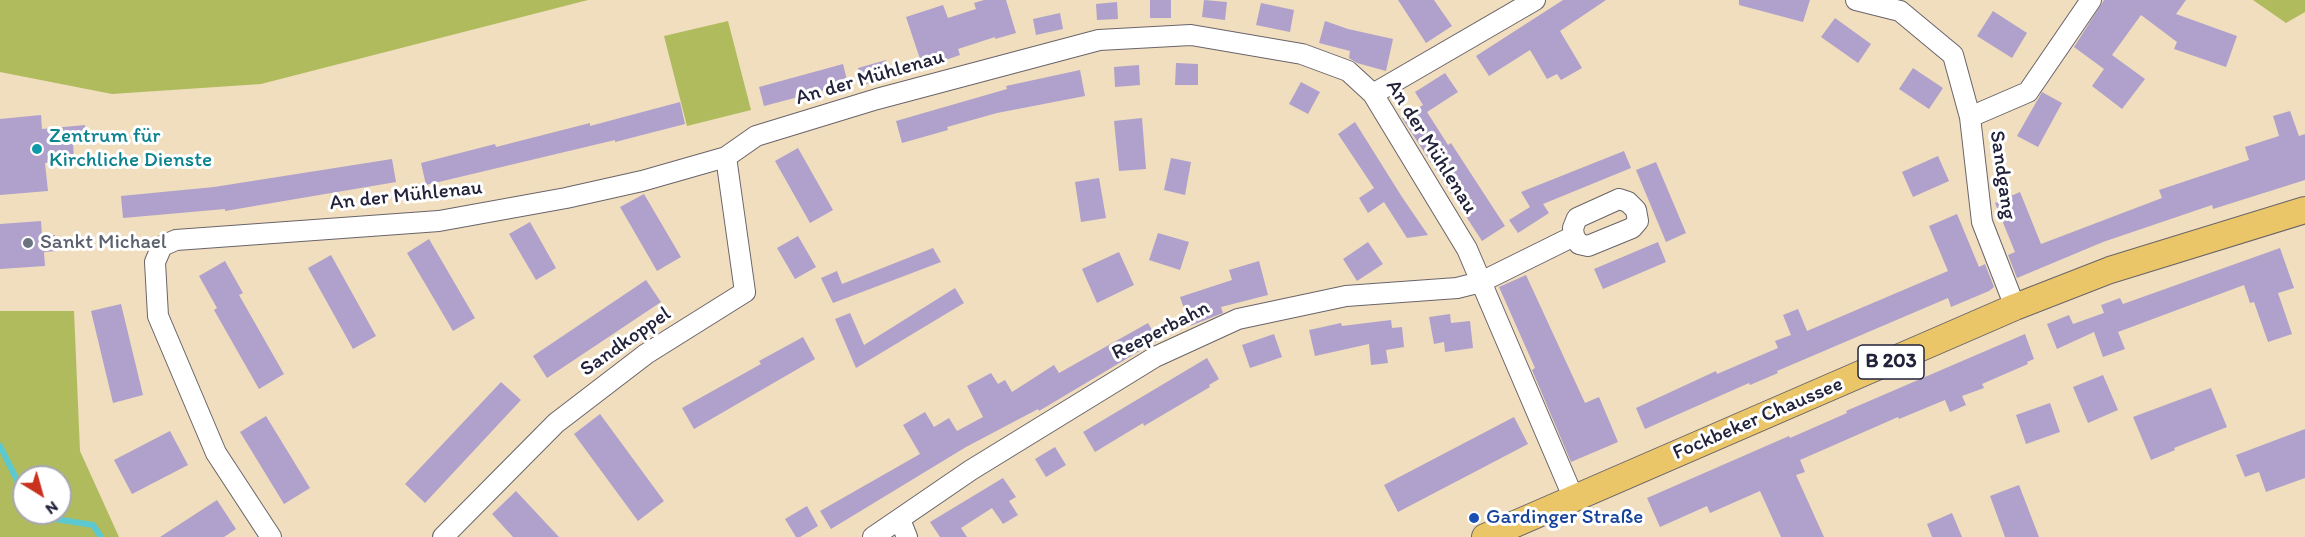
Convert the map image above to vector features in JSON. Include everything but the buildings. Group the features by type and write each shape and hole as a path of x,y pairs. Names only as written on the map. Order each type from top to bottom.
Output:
{"main road":[{"name":"Fockbeker Chaussee","path":"1485,537 2015,307 2110,270 2305,210"}],"street":[{"path":"1373,94 1535,0"},
{"name":"Sandgang","path":"1856,0 1900,11 1953,55 1970,117 1982,222 2015,307"},
{"name":"Sandgang","path":"1970,117 2028,92 2091,0"},
{"name":"An der Mühlenau","path":"271,537 216,453 158,316 154,278 155,262 162,246 176,240 439,221 588,193 642,181 726,157 756,136 866,102 1099,40 1191,35 1302,54 1347,71 1373,94 1467,249 1574,499"},
{"name":"Sandkoppel","path":"443,537 556,423 646,354 746,292 726,157"},
{"path":"1481,282 1574,237"},
{"name":"Reeperbahn","path":"873,537 903,528 971,470 1155,357 1238,320 1346,296 1456,288 1481,282"}],"green space":[{"path":"0,0 588,0 261,84 112,94 0,72"},
{"path":"2253,0 2305,0 2305,12 2286,23"},
{"path":"728,21 751,110 687,126 664,36"},
{"path":"0,311 74,311 80,451 119,537 0,537"}],"waterway":[{"path":"0,446 12,470"},
{"path":"72,522 93,525 101,537"}],"place":[{"name":"Zentrum für Kirchliche Dienste","path":"37,149"},
{"name":"Sankt Michael","path":"28,243"},
{"name":"Gardinger Straße","path":"1474,518"}]}
